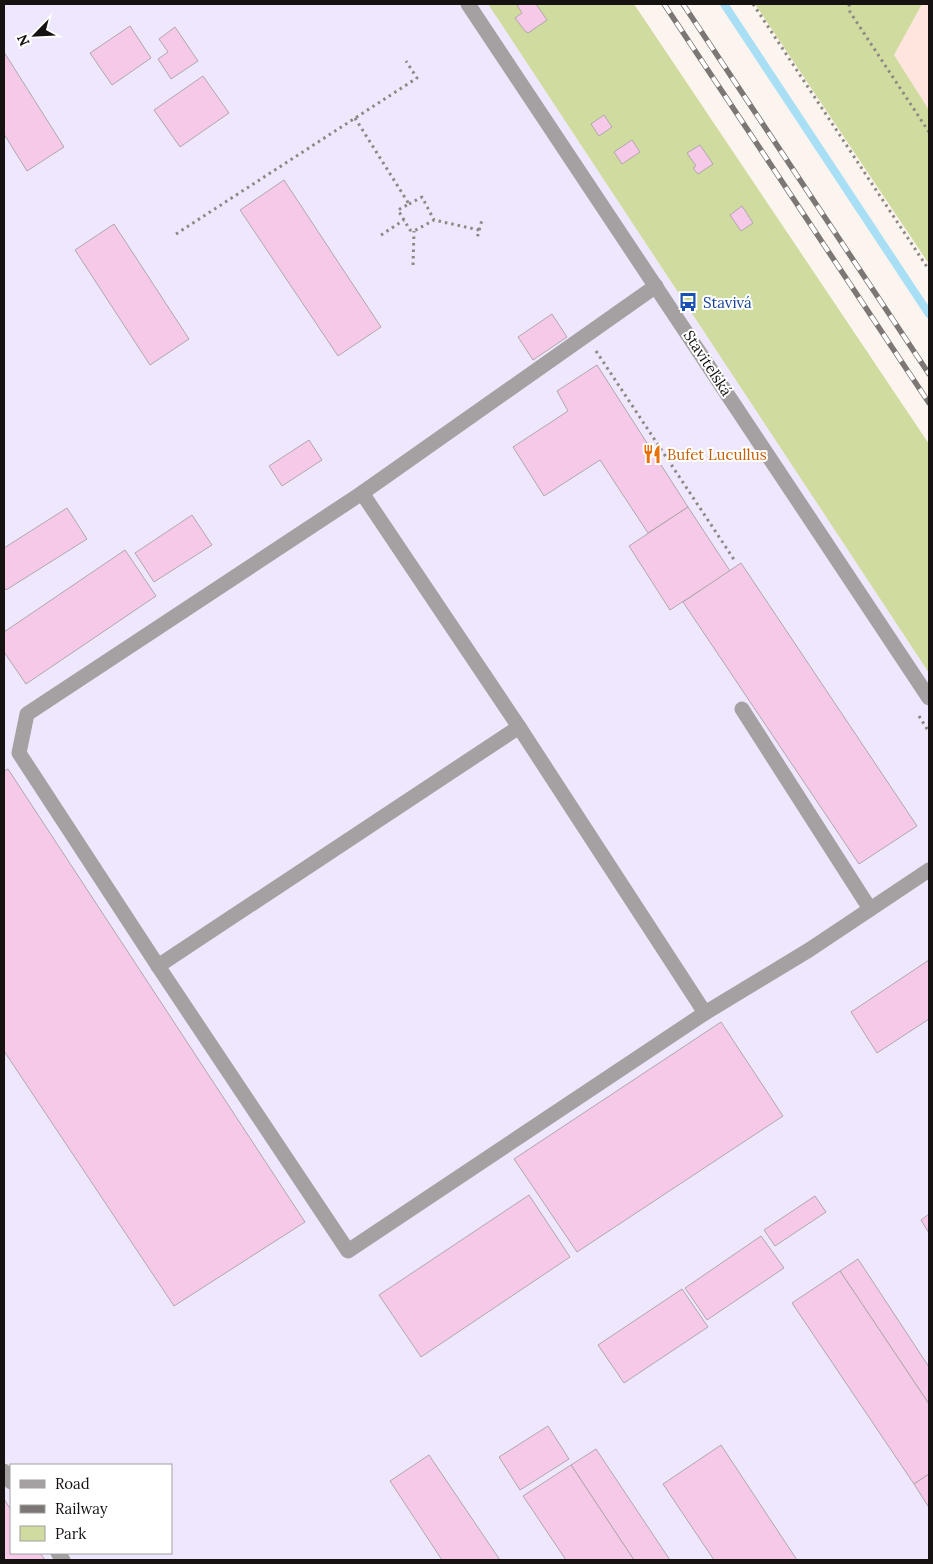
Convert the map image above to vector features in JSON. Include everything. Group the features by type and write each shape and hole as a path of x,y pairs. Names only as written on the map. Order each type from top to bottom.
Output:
{"street":[{"name":"Staviteľská","path":"468,4 929,698"},
{"path":"656,286 362,493 27,714 19,753 348,1251 705,1013 809,950 929,870"},
{"path":"362,493 519,727 705,1013"},
{"path":"742,709 870,909"},
{"path":"158,966 519,727"}],"path":[{"path":"753,4 929,270"},
{"path":"849,4 850,12 929,132"},
{"path":"176,234 418,78 406,61"},
{"path":"355,118 409,204"},
{"path":"414,231 410,230 398,210 422,197 434,220"},
{"path":"381,235 404,220"},
{"path":"414,231 434,220 479,230"},
{"path":"477,239 482,220"},
{"path":"413,265 414,231"},
{"path":"586,335 735,561"}],"shaded area":[{"path":"4,4 488,4 929,673 929,1560 4,1560"},
{"path":"922,4 929,4 929,110 893,55"}],"green space":[{"path":"488,4 634,4 929,444 929,673"},
{"path":"755,4 922,4 894,55 929,110 929,264"}],"building":[{"path":"536,4 547,20 528,33 515,18 522,13 517,5"},
{"path":"130,26 151,58 112,85 90,53"},
{"path":"175,27 198,61 171,79 158,59 168,52 159,39"},
{"path":"4,52 64,147 27,171 4,134"},
{"path":"203,76 229,113 180,147 154,110"},
{"path":"604,115 612,127 599,136 591,124"},
{"path":"632,140 640,152 622,164 614,152"},
{"path":"700,145 713,164 698,174 693,168 696,166 687,153"},
{"path":"284,180 381,327 338,356 240,210"},
{"path":"742,206 753,223 741,231 730,215"},
{"path":"114,224 189,339 150,365 75,250"},
{"path":"552,314 567,337 533,360 518,337"},
{"path":"597,365 688,507 648,533 600,460 544,496 513,447 568,411 557,391"},
{"path":"309,440 322,460 282,486 269,466"},
{"path":"688,507 730,571 670,610 629,546"},
{"path":"67,508 87,539 6,590 4,587 4,548"},
{"path":"192,515 212,545 154,582 135,553"},
{"path":"125,550 156,596 26,684 4,652 4,632"},
{"path":"741,563 917,826 859,864 683,602"},
{"path":"8,769 305,1222 174,1306 4,1051 4,771"},
{"path":"929,960 929,1019 877,1053 851,1012"},
{"path":"721,1022 783,1116 577,1252 514,1159"},
{"path":"529,1195 570,1257 421,1357 379,1295"},
{"path":"815,1196 826,1212 775,1246 764,1230"},
{"path":"929,1214 929,1233 921,1220"},
{"path":"761,1236 784,1268 707,1320 685,1288"},
{"path":"858,1259 929,1367 929,1404 840,1271"},
{"path":"840,1271 929,1404 929,1474 914,1484 792,1303"},
{"path":"682,1289 708,1327 624,1383 598,1345"},
{"path":"548,1426 569,1459 520,1490 499,1457"},
{"path":"721,1445 797,1560 714,1560 663,1484"},
{"path":"596,1449 670,1560 634,1560 571,1465"},
{"path":"429,1455 500,1560 442,1560 390,1481"},
{"path":"571,1465 634,1560 566,1560 523,1496"},
{"path":"929,1474 929,1505 928,1506 914,1484"},
{"path":"4,1499 10,1508 10,1554 41,1554 45,1560 4,1560"}],"waterway":[{"path":"724,4 929,314"}],"railway":[{"path":"664,4 929,403"},
{"path":"683,4 929,374"}],"place":[{"name":"Stavivá","path":"688,302"},
{"name":"Bufet Lucullus","path":"652,454"}]}
